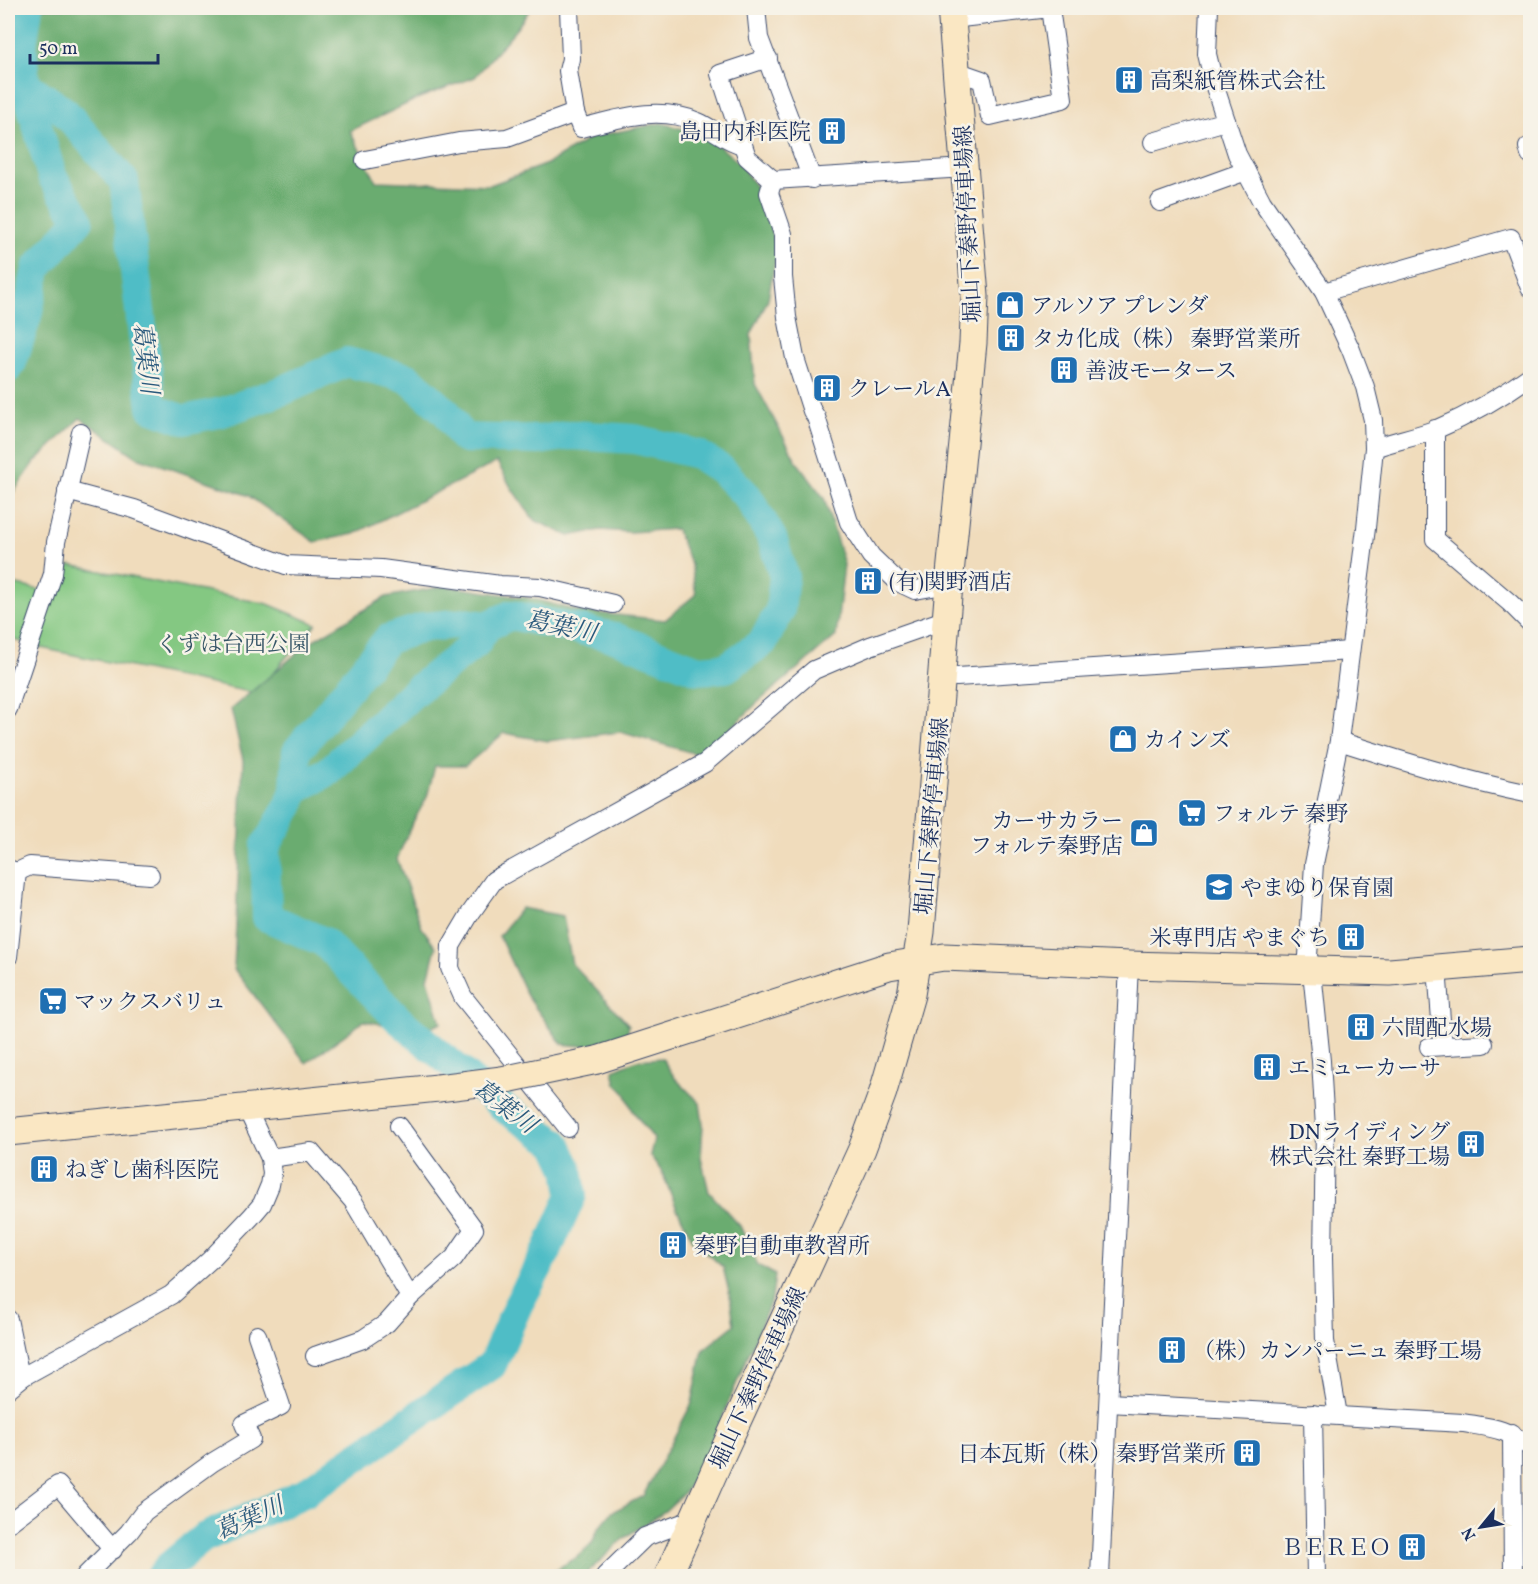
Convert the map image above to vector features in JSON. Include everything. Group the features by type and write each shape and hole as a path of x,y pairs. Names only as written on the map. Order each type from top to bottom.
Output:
{"main road":[{"name":"堀山下秦野停車場線","path":"668,1576 862,1149 883,1092 911,995 921,932 949,584 974,343 975,296 966,168 951,14"},
{"path":"8,1132 247,1109 502,1080 597,1060 889,966 915,960 944,957 1390,972 1530,960"}],"street":[{"path":"569,8 571,59 568,71 575,113 581,128 632,115 658,113 686,117 711,128 732,142 743,145"},
{"path":"756,8 759,38 812,179"},
{"path":"951,14 1050,8 1063,99 990,116 982,80 957,71"},
{"path":"1209,8 1207,54 1215,87 1237,154 1262,202 1324,292 1351,350 1365,387 1373,420 1374,448 1339,741 1314,864 1308,956 1312,971 1321,1061 1324,1128 1325,1341 1338,1414"},
{"path":"768,58 720,74 747,157 773,180 966,168"},
{"path":"365,160 459,142 507,138 575,113"},
{"path":"1153,142 1226,121"},
{"path":"1160,202 1246,171"},
{"path":"773,180 769,193 783,234 783,277 787,317 795,358 849,522 871,556 898,582 915,590 949,584"},
{"path":"1324,292 1511,238 1530,288"},
{"path":"1374,448 1435,429 1470,414 1507,393 1530,376"},
{"path":"1435,429 1435,539 1530,623"},
{"path":"8,709 53,574 56,542 81,433"},
{"path":"68,490 134,509 286,565 381,569 500,585 540,587 613,604"},
{"path":"568,1128 463,997 450,968 451,946 494,880 705,764 814,670 870,646 947,619"},
{"path":"942,676 957,677 1350,651"},
{"path":"1339,741 1455,777 1530,794"},
{"path":"8,957 12,870 30,866 150,875"},
{"path":"1100,1576 1129,965"},
{"path":"1437,968 1436,1046 1484,1044"},
{"path":"8,1389 24,1376 171,1295 210,1260 262,1204 272,1174 270,1158 247,1109"},
{"path":"315,1356 363,1339 387,1323 410,1297 454,1258 474,1228 399,1126"},
{"path":"270,1158 311,1152 353,1201 410,1297"},
{"path":"8,1319 18,1366 24,1376"},
{"path":"85,1576 113,1550 144,1512 213,1462 251,1439 244,1424 281,1406 257,1335"},
{"path":"1109,1403 1463,1422 1501,1429 1524,1438 1514,1576"},
{"path":"1313,1414 1316,1576"},
{"path":"8,1519 10,1522 58,1485 113,1550"},
{"path":"605,1576 645,1537 694,1519"}],"green space":[{"path":"8,8 531,8 475,77 419,98 350,131 376,181 490,185 547,164 592,137 661,123 706,135 738,162 762,195 777,251 768,299 751,335 755,384 797,462 824,498 844,564 836,636 757,703 703,756 620,732 548,741 504,733 465,766 435,766 427,797 397,859 422,928 436,947 428,979 441,1023 423,1031 364,1021 306,1063 234,969 243,760 231,709 310,642 386,597 446,586 534,599 577,611 665,620 696,594 691,565 676,529 630,532 600,530 569,536 534,520 512,489 497,462 354,534 315,542 247,495 137,457 80,418 35,462 8,500"},
{"name":"くずは台西公園","path":"70,565 268,604 316,624 282,662 258,694 41,648 8,638 8,583 58,594"},
{"path":"521,908 563,916 572,964 629,1025 627,1036 595,1045 562,1044 527,996 499,936"},
{"path":"662,1058 675,1078 700,1103 703,1124 701,1158 709,1192 740,1226 758,1265 775,1275 772,1298 705,1459 685,1492 665,1511 624,1538 584,1576 544,1576 576,1558 592,1543 598,1529 612,1512 643,1496 692,1403 703,1350 734,1325 723,1267 694,1242 662,1172 650,1155 654,1139 633,1111 625,1093 616,1084 613,1070 637,1060"}],"waterway":[{"name":"葛葉川","path":"28,8 22,46 25,84 65,112 124,181 152,408 184,420 223,412 284,390 347,362 408,378 447,413 463,438 539,440 571,435 635,439 697,454 722,470 748,497 772,538 784,577 780,610 763,642 726,668 698,670 614,637 511,615 487,626 476,643 414,692 329,771 295,790 289,806 265,847 267,917 324,942 399,1020 508,1111 556,1143 568,1169 572,1195 546,1253 518,1305 492,1365 304,1493 203,1538 168,1567 161,1576"},
{"path":"8,368 27,316 37,268 79,220 52,176 25,84"},
{"path":"295,790 297,751 388,639 425,627 466,623 487,626"}],"place":[{"name":"高梨紙管株式会社","path":"1129,80"},
{"name":"島田内科医院","path":"832,131"},
{"name":"アルソア プレンダ","path":"1010,305"},
{"name":"タカ化成（株） 秦野営業所","path":"1011,338"},
{"name":"善波モータース","path":"1064,370"},
{"name":"クレールA","path":"827,388"},
{"name":"(有)関野酒店","path":"868,581"},
{"name":"カインズ","path":"1123,739"},
{"name":"フォルテ 秦野","path":"1192,813"},
{"name":"カーサカラー フォルテ秦野店","path":"1144,833"},
{"name":"やまゆり保育園","path":"1219,887"},
{"name":"米専門店 やまぐち","path":"1351,937"},
{"name":"マックスバリュ","path":"53,1001"},
{"name":"六間配水場","path":"1361,1027"},
{"name":"エミューカーサ","path":"1267,1067"},
{"name":"DNライディング 株式会社 秦野工場","path":"1471,1144"},
{"name":"ねぎし歯科医院","path":"44,1169"},
{"name":"秦野自動車教習所","path":"673,1245"},
{"name":"（株）カンパーニュ 秦野工場","path":"1172,1350"},
{"name":"日本瓦斯（株） 秦野営業所","path":"1247,1453"},
{"name":"ＢＥＲＥＯ","path":"1412,1547"}]}
